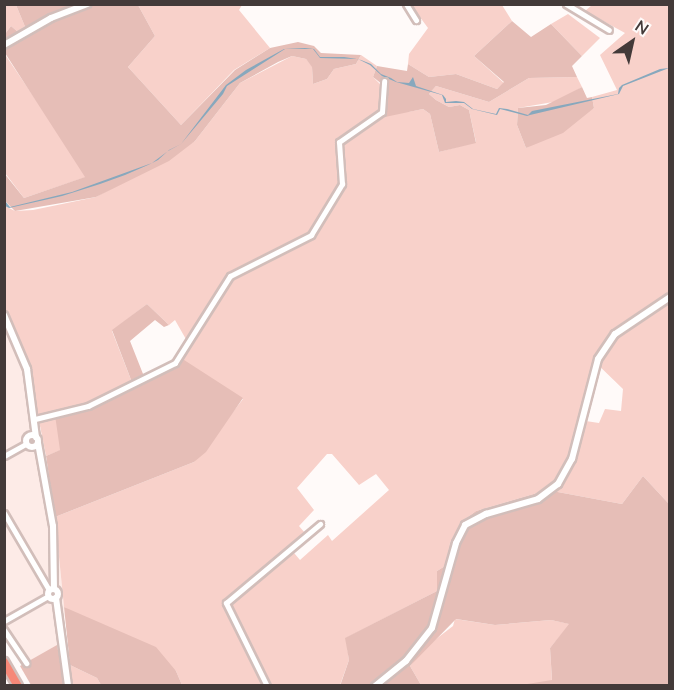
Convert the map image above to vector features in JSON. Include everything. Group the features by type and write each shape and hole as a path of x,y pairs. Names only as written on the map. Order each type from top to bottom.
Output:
{"highway":[{"path":"4,662 18,686"}],"street":[{"path":"4,45 51,18 87,4"},
{"path":"406,4 416,20"},
{"path":"566,4 609,30"},
{"path":"35,419 88,406 175,363 230,276 311,235 342,184 339,142 382,112 384,81"},
{"path":"375,686 406,660 432,628 456,543 465,525 486,514 538,499 558,484 572,459 598,359 615,334 669,297"},
{"path":"4,315 27,369 35,419 33,443"},
{"path":"35,419 29,435 43,465 53,526 51,592"},
{"path":"4,456 33,443"},
{"path":"4,513 56,598 68,686"},
{"path":"267,686 226,603 320,524"},
{"path":"4,621 51,592"},
{"path":"4,630 26,663"}],"shaded area":[{"path":"5,5 16,5 26,29 18,32 11,26 5,34"},
{"path":"16,5 138,5 155,36 128,67 181,125 235,70 270,48 298,42 314,46 321,53 361,55 356,64 334,69 327,79 313,84 312,67 306,59 292,56 278,62 240,83 195,141 169,161 96,197 15,211 5,201 4,173 24,198 85,177 5,53 5,34 11,26 18,32 26,29"},
{"path":"138,5 242,5 239,10 270,48 234,70 181,125 128,67 155,36"},
{"path":"411,5 502,5 512,21 474,56 504,83 497,89 456,74 429,77 408,64 409,54 428,28"},
{"path":"592,5 669,5 669,504 643,476 622,504 547,490 476,511 461,522 450,543 445,566 437,571 437,591 346,638 349,660 340,685 182,685 176,671 64,607 55,517 194,462 243,399 182,360 191,348 175,320 169,325 147,304 112,331 133,385 61,450 46,456 27,361 5,311 5,206 15,211 33,210 96,197 195,141 240,83 292,56 306,59 312,66 313,84 327,79 334,69 356,64 361,55 377,66 373,77 408,112 423,109 430,114 439,152 476,142 469,110 460,105 449,107 436,100 429,94 436,86 489,102 529,78 577,77 582,87 559,101 518,108 517,125 526,148 594,108 592,97 617,90 600,55 625,33 585,11","holes":["593,360 623,389 621,411 605,409 599,423 579,420","327,454 332,454 359,485 376,474 389,490 332,541 328,535 300,560 289,547 305,533 299,526 314,510 297,488"]},
{"path":"568,14 600,38 582,56 551,24"},
{"path":"512,21 531,37 551,24 582,56 572,66 577,77 529,78 489,102 436,86 429,94 436,100 449,107 460,105 469,110 476,143 439,152 430,114 423,109 385,117 387,88 373,77 377,66 407,71 408,64 429,77 456,74 497,89 504,82 474,56"},
{"path":"4,53 86,177 24,198 5,173"},
{"path":"582,87 587,98 592,97 594,108 563,133 526,148 517,125 518,108 546,105"},
{"path":"147,304 169,325 164,327 155,320 130,341 145,379 181,358 243,398 206,452 194,462 55,517 46,456 60,450 55,415 89,406 133,385 112,330"},
{"path":"4,311 27,361 34,394 55,517 64,607 66,643 24,664 5,631"},
{"path":"643,476 669,504 669,685 521,685 552,680 550,648 569,624 551,620 495,625 456,619 410,666 421,685 340,686 349,660 345,638 437,591 437,571 445,566 450,543 461,522 476,511 547,490 622,504"},
{"path":"64,607 156,647 176,671 182,685 101,685 97,678 70,665"},
{"path":"455,619 495,625 551,620 570,624 550,648 552,681 521,686 421,685 410,666 427,646 453,626"},
{"path":"66,643 70,665 97,678 101,685 65,685 57,645"},
{"path":"57,645 65,685 31,685 20,666"}],"water":[{"path":"305,48 314,49 320,57 357,59 320,58 313,49 285,49 227,86 223,94 181,144 226,85 246,70 284,49"},
{"path":"359,60 371,64 381,74 397,82 409,83 413,77 416,86 443,95 446,102 464,102 473,109 496,114 499,108 528,115 532,111 618,94 622,85 660,69 669,68 623,86 619,94 527,116 500,109 497,115 472,109 464,103 445,103 442,95 396,82 382,76 370,65"},
{"path":"152,163 125,175 62,196 9,208 5,206 5,201 10,207 72,192"}]}
